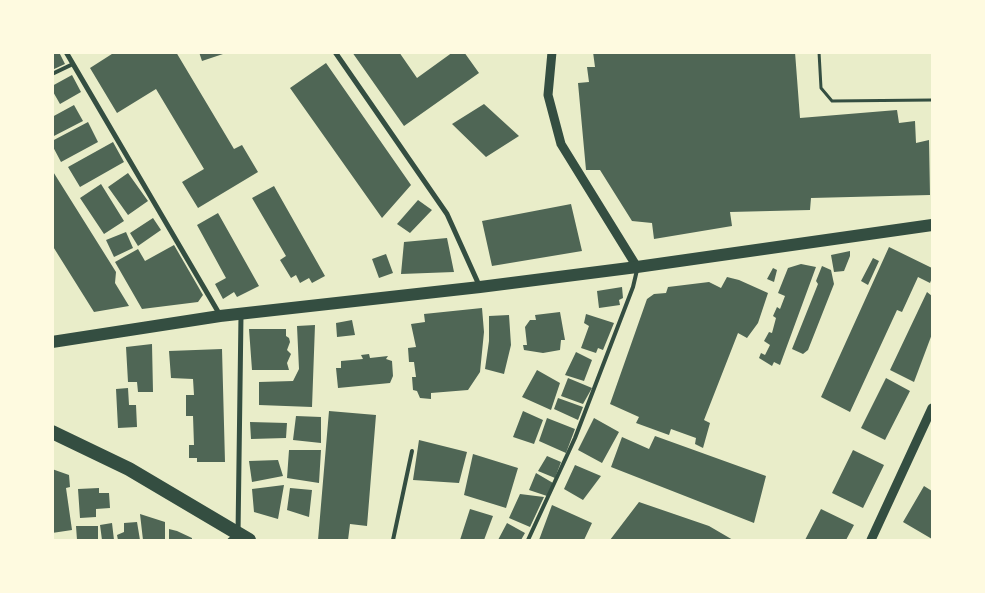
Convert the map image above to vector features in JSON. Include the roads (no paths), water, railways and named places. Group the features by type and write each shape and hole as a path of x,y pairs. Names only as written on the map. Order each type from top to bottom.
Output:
{"highway":[{"path":"52,432 129,470 239,538"}],"main road":[{"path":"52,342 220,316 480,288 637,268 932,225"}],"street":[{"path":"66,52 220,316"},
{"path":"335,52 447,214 480,288"},
{"path":"552,52 548,95 561,144 637,268"},
{"path":"239,538 241,314"},
{"path":"871,540 932,408"}],"lane":[{"path":"52,74 73,64"},
{"path":"528,540 575,438 633,288 637,268"},
{"path":"393,540 412,451"}]}
